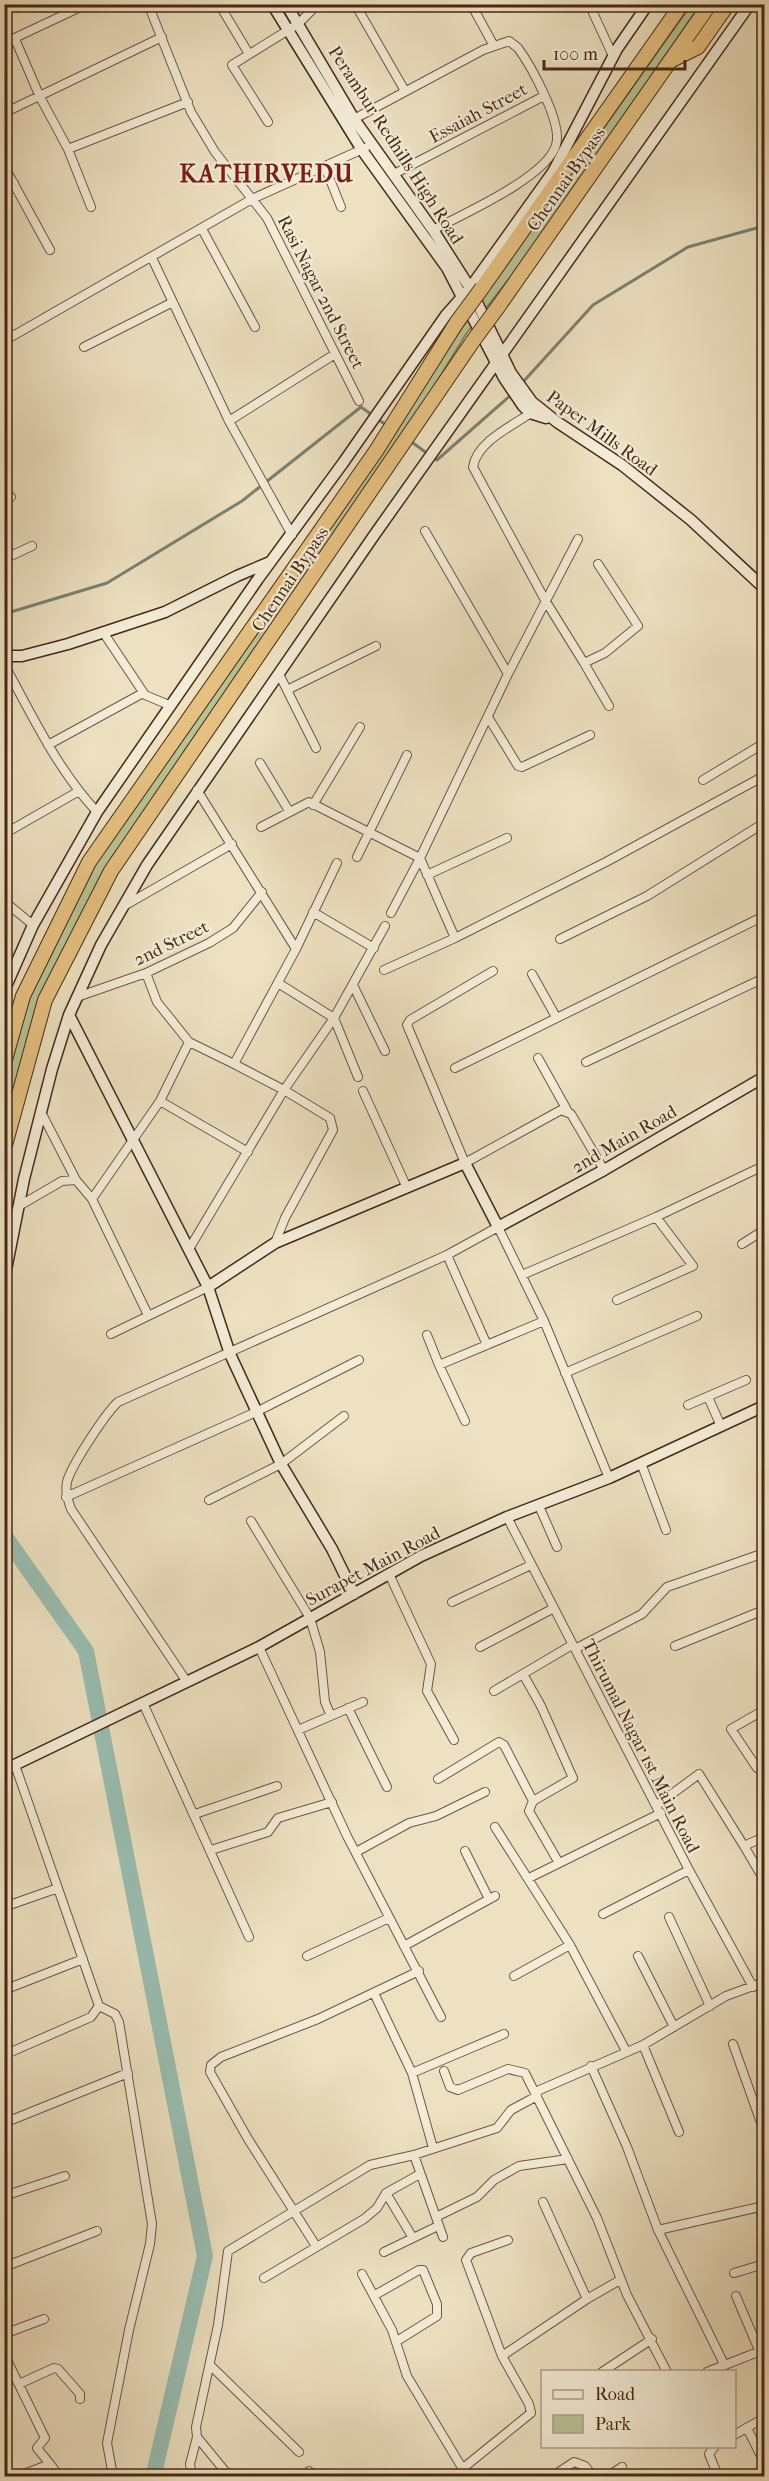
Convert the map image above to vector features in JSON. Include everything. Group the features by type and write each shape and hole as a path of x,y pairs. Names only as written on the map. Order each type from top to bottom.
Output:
{"highway":[{"path":"660,34 672,4"},
{"path":"660,34 682,4"},
{"name":"Chennai Bypass","path":"4,1149 45,1000 111,871 330,553 472,341 498,308 710,4"},
{"path":"670,61 698,47 728,4"},
{"name":"Chennai Bypass","path":"4,1063 23,996 89,862 376,451 457,322 472,290 660,34"}],"street":[{"path":"4,43 87,4"},
{"name":"Rasi Nagar 2nd Street","path":"148,4 188,102 215,152 267,218 359,400"},
{"path":"219,4 249,54"},
{"name":"Perambur Redhills High Road","path":"272,4 362,150 447,268 472,290"},
{"name":"Perambur Redhills High Road","path":"286,4 354,119 460,272"},
{"path":"268,122 232,65 298,24 318,4"},
{"path":"355,4 405,91"},
{"path":"471,4 494,46"},
{"path":"589,4 613,56"},
{"path":"5,990 33,926 97,812 270,562 472,290 553,172 613,56 648,4"},
{"path":"4,1280 41,1112 69,1015 123,906 147,864 197,790 280,676 375,534 750,4"},
{"path":"4,113 162,37"},
{"path":"15,39 40,96 68,149 91,207"},
{"path":"354,119 494,46 509,41 514,43 544,96 557,134 556,144 550,157 517,184 433,230"},
{"name":"Essaiah Street","path":"394,174 544,96"},
{"path":"68,149 188,102"},
{"path":"4,341 252,199 362,150 372,143"},
{"path":"4,166 50,250"},
{"path":"325,167 341,207"},
{"path":"4,187 14,183"},
{"path":"202,229 255,327"},
{"path":"152,258 229,421 292,535"},
{"name":"Paper Mills Road","path":"460,272 472,290 497,362 530,408 557,422 622,465 690,520 765,588"},
{"path":"84,347 172,302"},
{"path":"229,421 335,354"},
{"path":"530,408 478,452 474,467 545,600 609,706"},
{"path":"425,531 508,674"},
{"path":"391,913 545,600 578,539"},
{"path":"4,559 32,546"},
{"path":"4,656 22,656 103,633 165,612 270,562"},
{"path":"584,663 605,653 638,626 598,564"},
{"path":"103,633 143,693 169,705"},
{"path":"287,690 376,646"},
{"path":"4,664 48,746 97,812"},
{"path":"280,676 316,748"},
{"path":"48,746 143,693"},
{"path":"488,717 518,766 522,767 590,735"},
{"path":"313,805 360,728"},
{"path":"703,780 763,746"},
{"path":"357,857 407,754"},
{"path":"260,763 289,811"},
{"path":"384,970 455,938 606,862 765,776"},
{"path":"4,834 79,790"},
{"path":"197,790 296,949"},
{"path":"261,827 306,802 420,858 455,938"},
{"path":"560,939 647,896 765,823"},
{"path":"427,875 507,838"},
{"path":"123,906 232,844"},
{"path":"234,1064 296,949 337,863"},
{"name":"2nd Street","path":"77,997 146,973 233,928 262,892"},
{"path":"6,904 33,926"},
{"path":"313,912 374,948"},
{"path":"455,1068 765,916"},
{"path":"189,1249 285,1090 334,1018 385,926"},
{"path":"493,971 410,1020 407,1025 465,1163 544,1321 609,1478"},
{"path":"146,973 157,1002 189,1042 285,1090 330,1118 333,1130 285,1218 275,1243"},
{"path":"532,974 556,1017"},
{"path":"586,1062 765,978"},
{"path":"278,983 334,1018 358,1077"},
{"path":"353,985 385,1051"},
{"path":"69,1015 208,1287 230,1354 281,1464 332,1548 354,1594"},
{"path":"92,1199 160,1101 189,1042"},
{"path":"538,1058 604,1170"},
{"name":"2nd Main Road","path":"498,1227 604,1170 765,1077"},
{"path":"363,1091 407,1188"},
{"path":"160,1101 248,1152"},
{"path":"111,1334 208,1287 275,1243 465,1163 561,1110 567,1110"},
{"path":"41,1112 76,1180 92,1199 148,1315"},
{"path":"522,1275 656,1217 757,1168"},
{"path":"19,1206 62,1181 76,1180"},
{"path":"617,1300 693,1266 656,1217"},
{"path":"187,1682 71,1509 66,1497 67,1480 108,1412 118,1402 230,1354 447,1255 498,1227"},
{"path":"742,1244 765,1230"},
{"path":"447,1255 487,1346"},
{"path":"565,1373 697,1316"},
{"path":"439,1365 544,1321"},
{"path":"427,1335 465,1421"},
{"path":"66,1497 256,1412 359,1360"},
{"path":"688,1405 746,1380"},
{"path":"708,1397 722,1426"},
{"name":"Surapet Main Road","path":"10,1767 259,1647 421,1556 507,1517 609,1478 765,1406"},
{"path":"209,1500 281,1464 344,1416"},
{"path":"641,1463 666,1530"},
{"path":"538,1506 557,1547"},
{"name":"Thirumal Nagar 1st Main Road","path":"507,1517 552,1610 753,1987"},
{"path":"251,1521 310,1618 320,1652 330,1716"},
{"path":"494,1690 573,1647 642,1614 668,1587 765,1553"},
{"path":"452,1602 531,1565"},
{"path":"389,1574 431,1664 427,1691 454,1740"},
{"path":"480,1647 552,1610"},
{"path":"675,1646 765,1610"},
{"path":"259,1647 356,1852 441,2017"},
{"path":"523,1674 560,1745 573,1779 533,1801 529,1811 559,1863"},
{"path":"298,1730 363,1702"},
{"path":"143,1703 212,1850 249,1937"},
{"path":"348,1708 387,1787"},
{"path":"765,1710 731,1730 757,1767 765,1766"},
{"path":"438,1779 500,1742 504,1745 533,1801"},
{"path":"10,1767 58,1888 99,2006 117,2017 128,2073 152,2235 107,2443 113,2476"},
{"path":"529,1878 659,1809 699,1774 765,1880"},
{"path":"195,1814 277,1786"},
{"path":"356,1852 409,1823 435,1816 484,1792"},
{"path":"212,1850 268,1832 278,1818 332,1802"},
{"path":"495,1827 570,1945 626,2051"},
{"path":"744,1846 765,1837"},
{"path":"404,1946 492,1897 465,1851"},
{"path":"603,1914 689,1870"},
{"path":"4,1907 58,1888"},
{"path":"669,1917 711,2006"},
{"path":"307,1956 389,1918"},
{"path":"514,1976 570,1945"},
{"path":"638,1956 674,2027"},
{"path":"4,1990 83,1959"},
{"path":"316,2246 248,2139 210,2072 211,2065 221,2057 318,2019 419,1971"},
{"path":"192,2476 190,2464 210,2365 228,2251 295,2213 358,2171 370,2165 414,2155 497,2128 511,2110 536,2094 591,2066 643,2045 711,2006 765,1982"},
{"path":"374,1993 412,2073 433,2148"},
{"path":"4,2055 91,2017 99,2006"},
{"path":"412,2073 504,2034"},
{"path":"733,2044 765,2131"},
{"path":"643,2045 679,2132"},
{"path":"591,2066 627,2147 658,2230 724,2364"},
{"path":"444,2071 450,2087 458,2090 508,2069 515,2068 525,2073 597,2218 620,2280 652,2339 665,2370"},
{"path":"4,2123 128,2073"},
{"path":"414,2155 443,2237"},
{"path":"384,2252 413,2238 477,2197 494,2180 519,2166 568,2159"},
{"path":"264,2278 364,2219 376,2208 386,2193 420,2174"},
{"path":"4,2196 64,2176"},
{"path":"386,2193 413,2238"},
{"path":"543,2202 587,2299"},
{"path":"658,2230 765,2206"},
{"path":"4,2267 97,2231"},
{"path":"462,2469 531,2413 529,2404 502,2356 466,2260 471,2253 508,2240"},
{"path":"734,2272 765,2264"},
{"path":"375,2295 418,2270 423,2270 437,2304 437,2316 397,2341"},
{"path":"362,2274 397,2341 407,2376 467,2476"},
{"path":"502,2356 587,2299 620,2280"},
{"path":"736,2296 762,2350 765,2362"},
{"path":"4,2334 44,2319"},
{"path":"605,2370 652,2339"},
{"path":"711,2370 762,2350"},
{"path":"4,2354 45,2438 37,2448 59,2476"},
{"path":"210,2365 299,2452"},
{"path":"19,2384 54,2368 58,2369 80,2394 80,2399"},
{"path":"736,2434 765,2418"},
{"path":"747,2428 765,2462"},
{"path":"197,2437 229,2476"},
{"path":"712,2448 710,2461 718,2476"},
{"path":"553,2476 574,2462 585,2466 594,2476"},
{"path":"19,2476 50,2464"},
{"path":"608,2476 622,2467"}],"green space":[{"path":"691,5 700,5 532,249 466,334 406,432 66,948 5,1129 5,1078 25,999 90,872 333,522 460,331"}],"waterway":[{"path":"523,382 593,305 688,247 764,226"},
{"path":"433,458 437,460 512,394"},
{"path":"4,614 107,583 242,501 361,407 386,425"},
{"path":"409,440 428,454"},
{"path":"4,1535 86,1651 205,2256 155,2476"}],"district":[{"name":"KATHIRVEDU","path":"267,174"}]}
